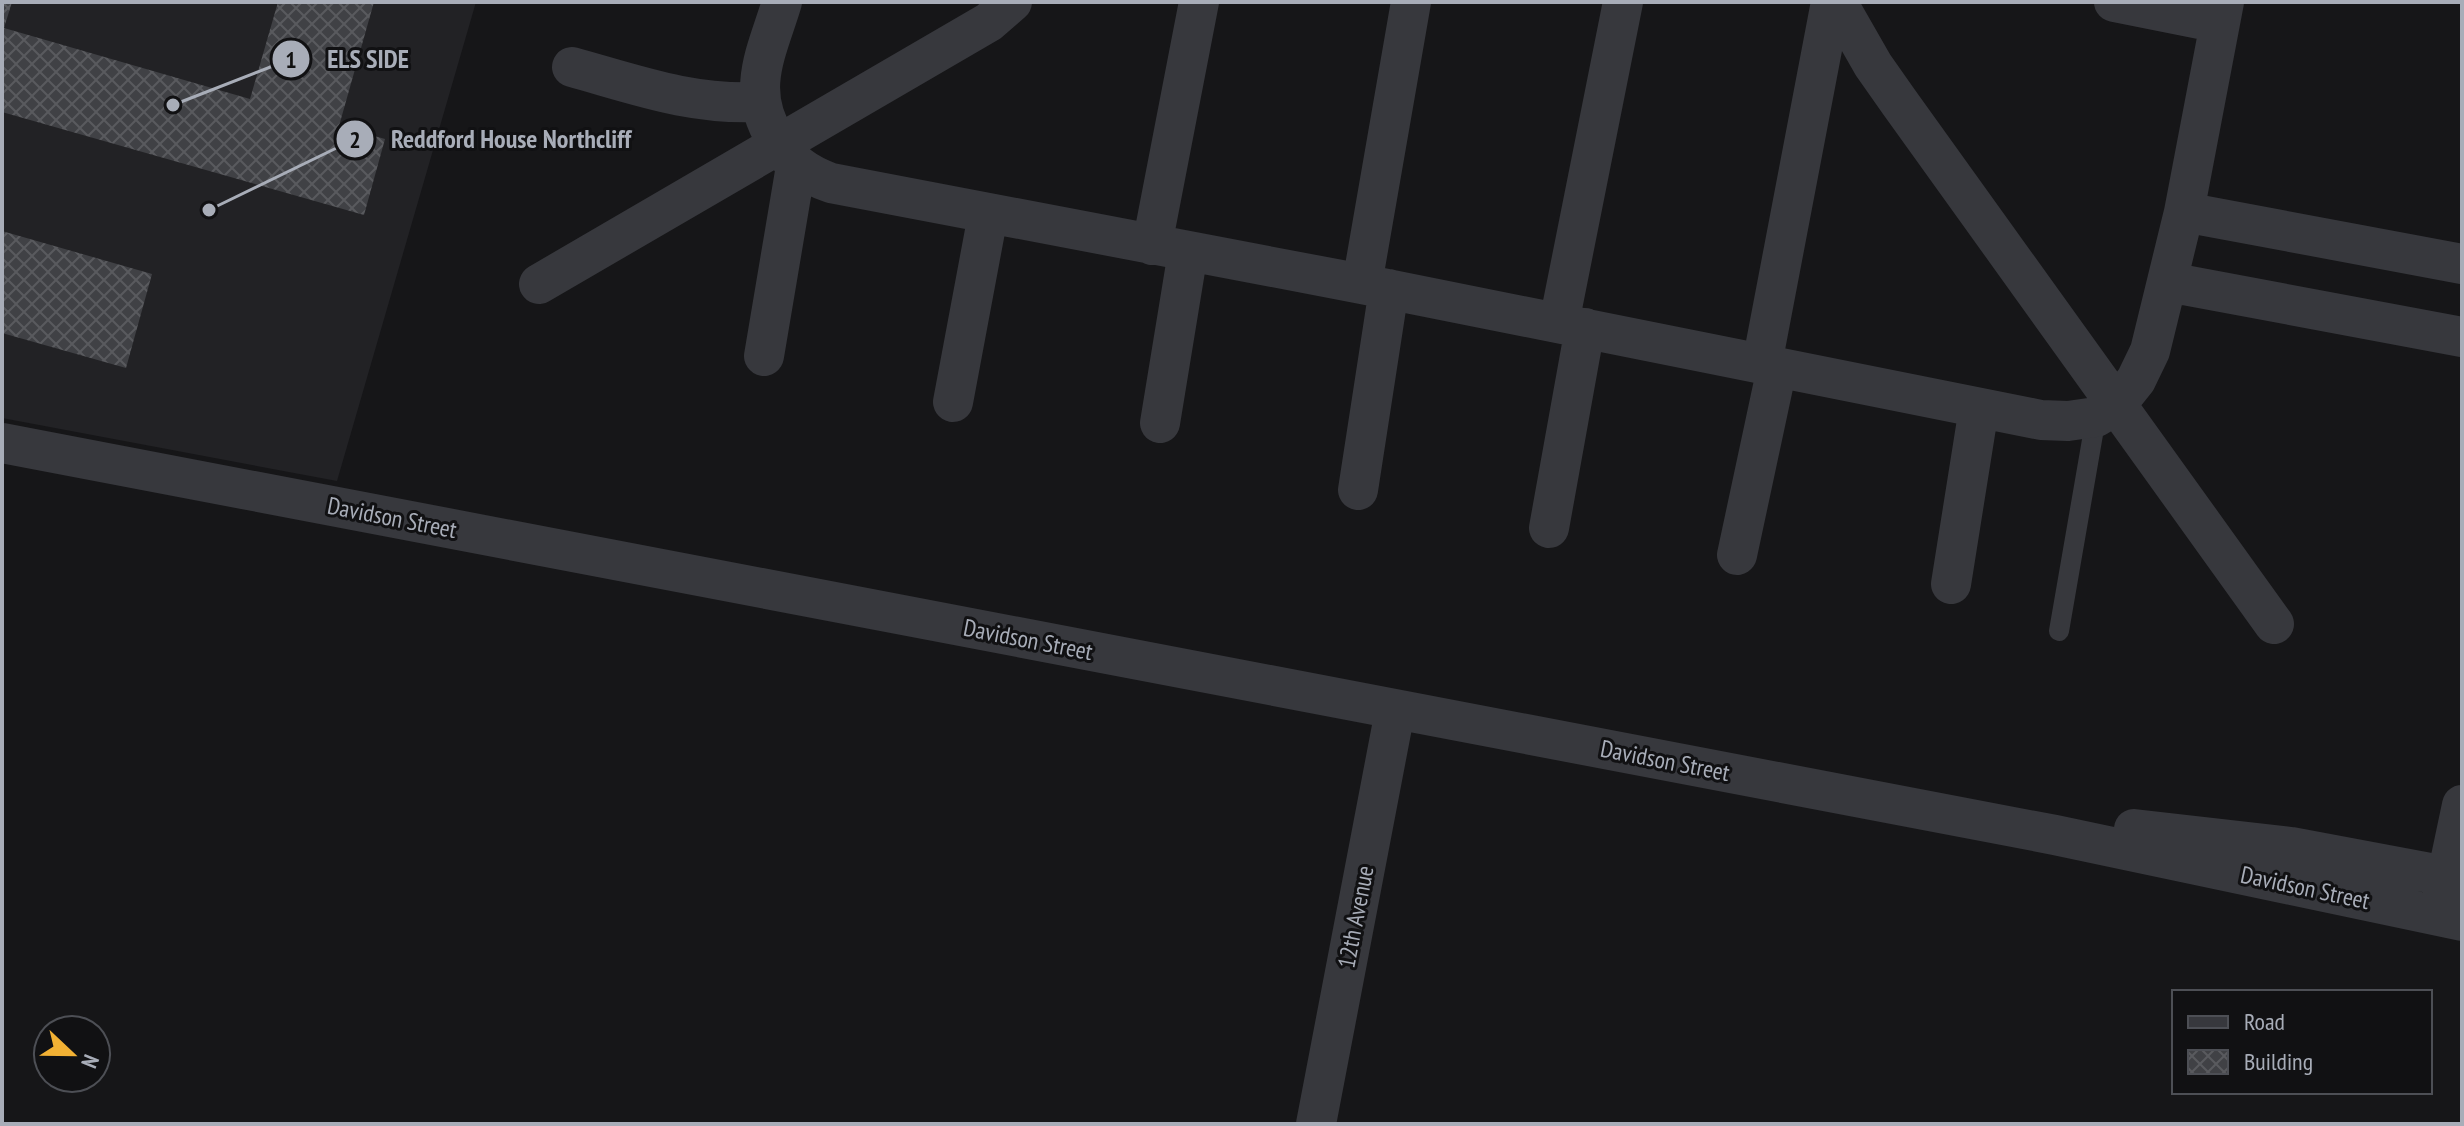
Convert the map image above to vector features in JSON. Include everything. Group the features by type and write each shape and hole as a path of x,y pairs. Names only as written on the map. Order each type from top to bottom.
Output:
{"street":[{"path":"782,2 760,74 759,102 766,124 788,156 831,183 1375,286 2041,420 2068,421 2106,411 2136,380 2150,351 2184,212 2222,13 2114,2"},
{"path":"539,284 788,156 989,22 1012,2"},
{"path":"1160,423 1170,248 1199,2"},
{"path":"1358,490 1375,286 1411,2"},
{"path":"1549,528 1572,326 1623,2"},
{"path":"1737,555 1831,2"},
{"path":"1837,2 1873,65 2106,411 2274,624"},
{"path":"572,67 691,100 727,104 759,102"},
{"path":"764,356 788,156"},
{"path":"2184,212 2462,264"},
{"path":"953,402 988,215"},
{"path":"2168,282 2462,337"},
{"path":"1951,584 1979,408"},
{"name":"Davidson Street","path":"2,443 2055,835 2450,918"},
{"name":"12th Avenue","path":"1316,1124 1395,711"},
{"path":"2450,918 2462,805"},
{"name":"Davidson Street","path":"2055,835 2109,827 2144,829 2291,847 2454,878"}],"lane":[{"path":"2059,631 2106,411"}],"shaded area":[{"path":"2,2 476,2 337,481 2,418"}],"building":[{"path":"2,2 12,2 4,28 250,99 278,2 374,2 339,126 385,139 364,215 2,112"},
{"path":"2,231 152,274 126,368 2,333"}],"place":[{"name":"ELS SIDE","path":"173,105"},
{"name":"Reddford House Northcliff","path":"209,210"}]}
